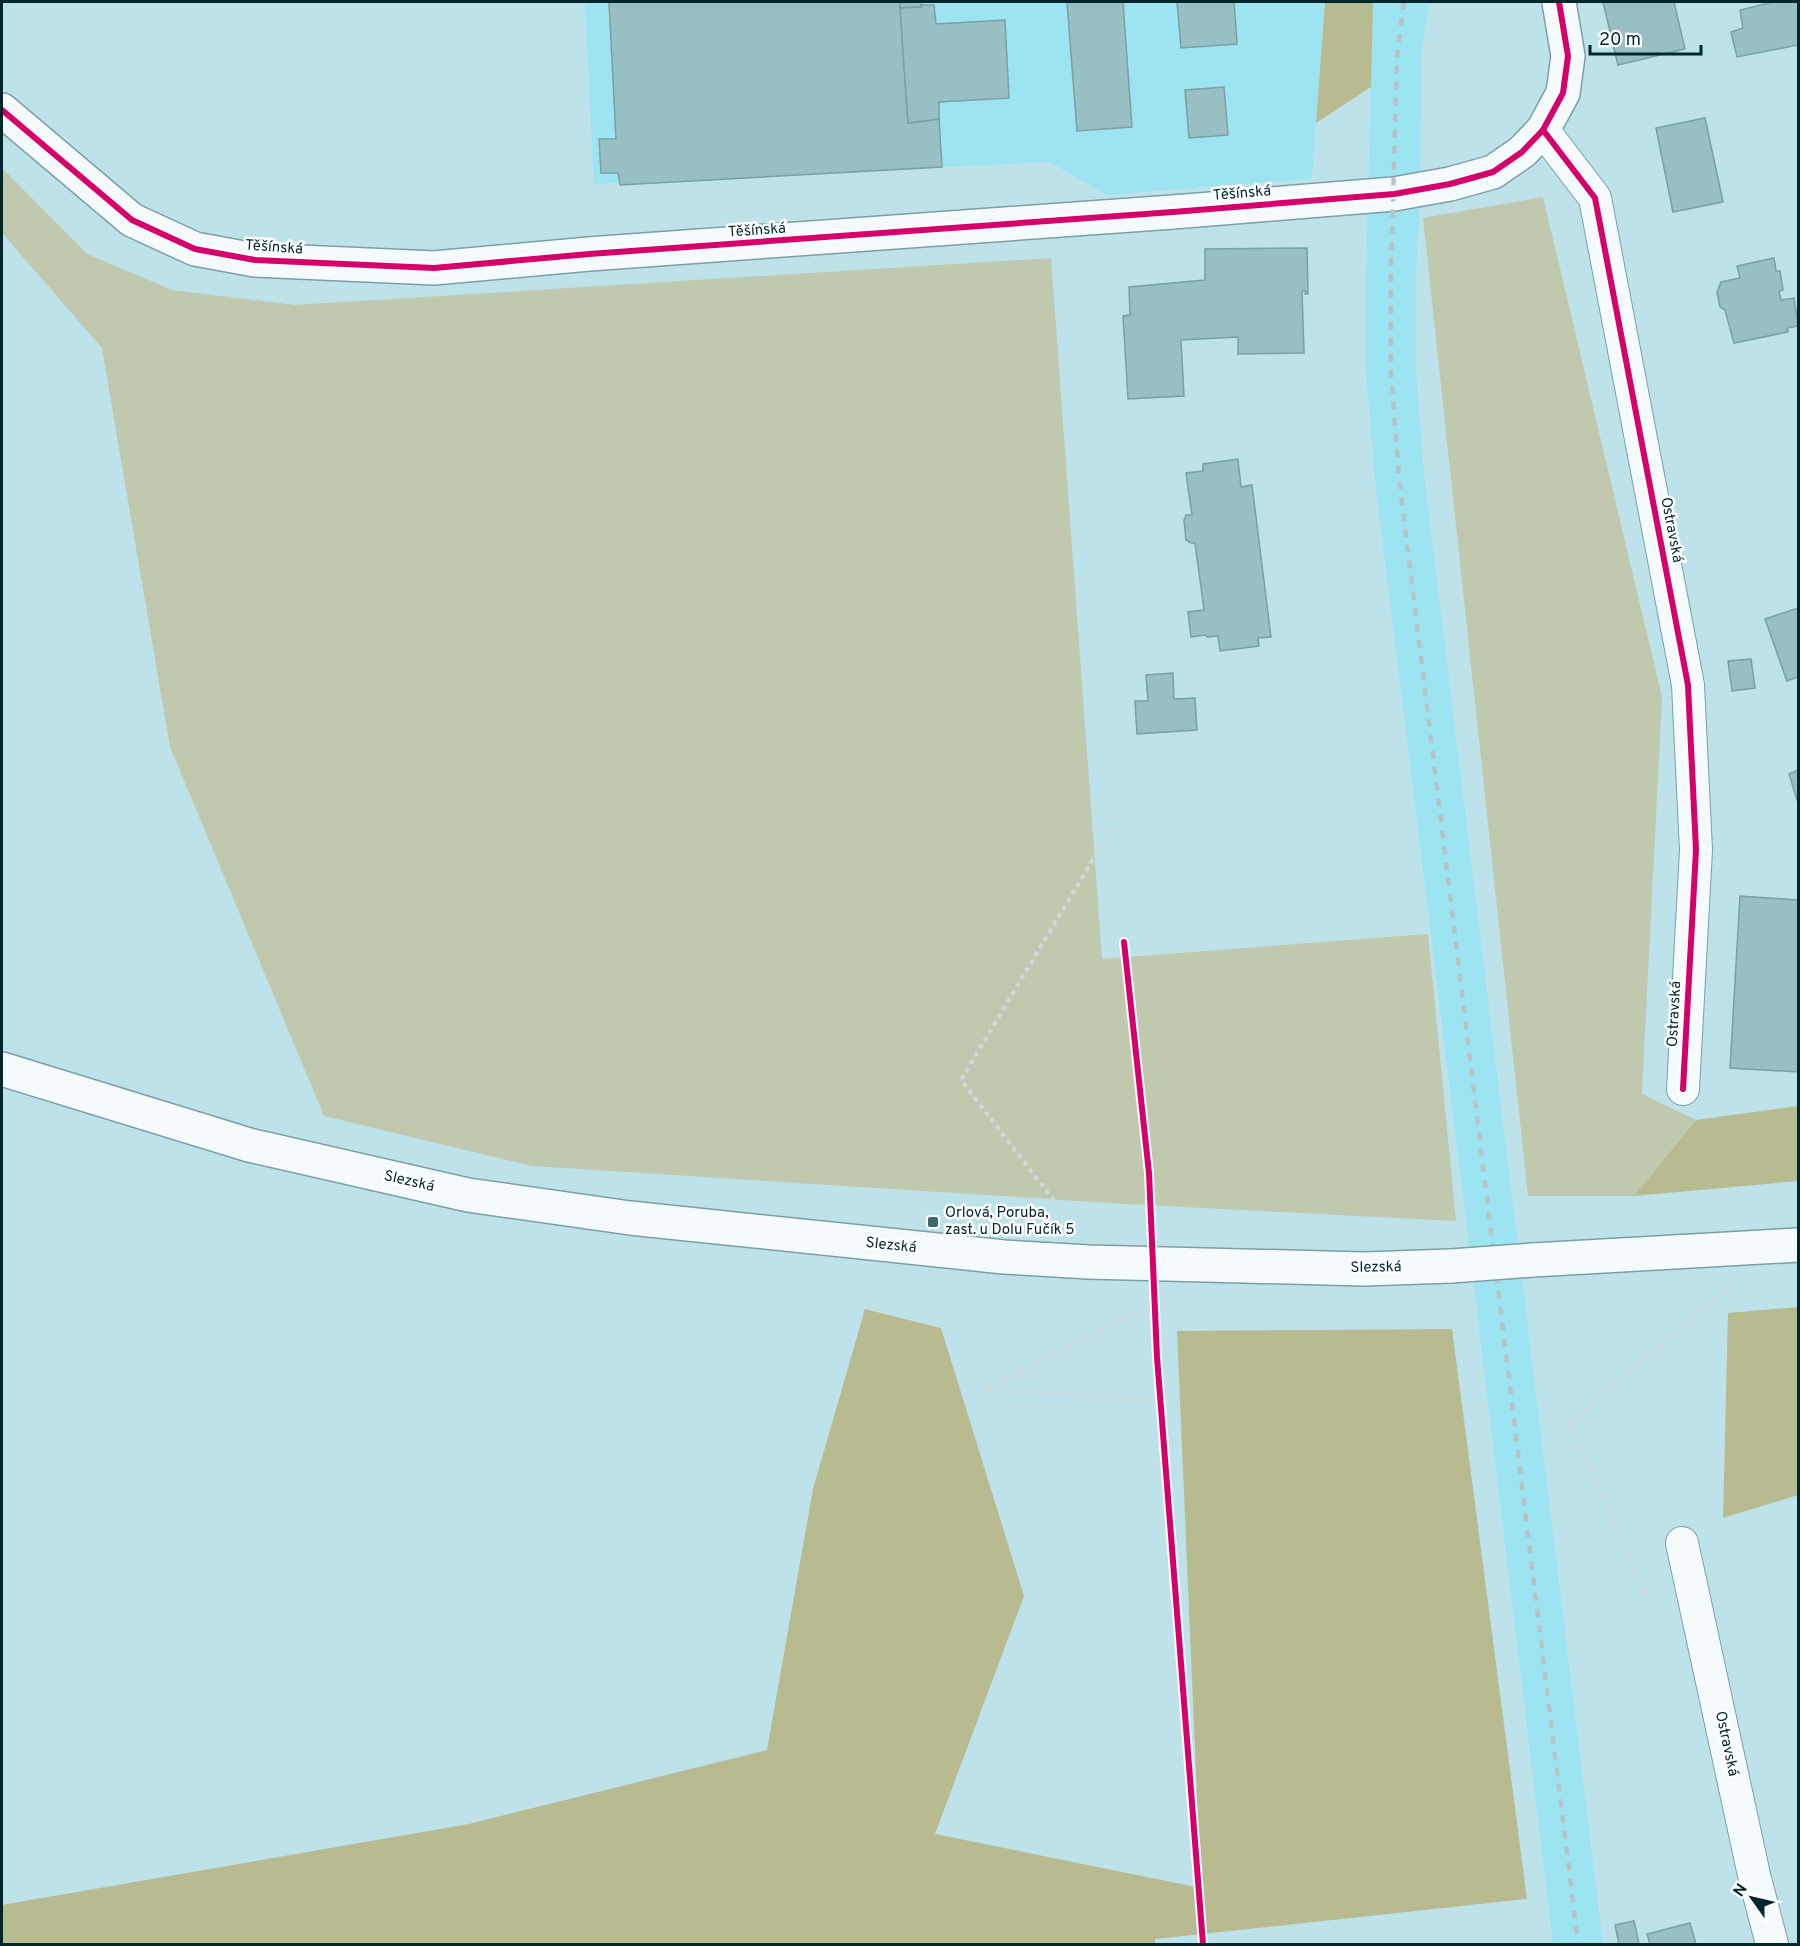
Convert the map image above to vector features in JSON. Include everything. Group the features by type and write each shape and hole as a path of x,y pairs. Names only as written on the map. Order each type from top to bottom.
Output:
{"main road":[{"path":"1544,130 1563,93 1568,56 1559,2"},
{"name":"Těšínská","path":"2,110 132,220 195,249 255,260 434,268 589,254 943,230 1394,194 1450,184 1493,172 1522,152 1544,130"},
{"name":"Slezská","path":"2,1069 249,1145 468,1195 630,1218 981,1254 1089,1262 1364,1269 1451,1266 1798,1245"}],"street":[{"name":"Ostravská","path":"1544,130 1596,198 1688,685 1696,850 1683,1089"},
{"name":"Ostravská","path":"1682,1543 1754,1875 1772,1944"}],"path":[{"path":"1065,1215 961,1080 1113,824"},
{"path":"1697,1612 1645,1592 1570,1423 1731,1286"},
{"path":"1137,1313 985,1390 1161,1400"}],"shaded area":[{"path":"585,2 1325,2 1312,179 1106,195 1050,162 594,184"},
{"path":"1373,2 1429,2 1421,58 1420,195 1416,275 1416,371 1424,474 1603,1944 1553,1944 1375,480 1366,373 1366,274"}],"green space":[{"path":"1325,2 1373,2 1371,87 1316,123"},
{"path":"2,168 87,254 172,290 295,305 1051,258 1102,959 1428,934 1456,1221 1126,1204 532,1166 324,1116 170,747 102,348 2,233"},
{"path":"1543,197 1662,697 1642,1094 1696,1120 1634,1196 1528,1196 1423,218"},
{"path":"1798,1106 1798,1181 1634,1196 1696,1120"},
{"path":"1798,1307 1798,1495 1723,1518 1728,1313"},
{"path":"865,1309 941,1328 1024,1596 935,1834 1201,1888 1177,1331 1452,1329 1527,1899 1155,1939 1155,1944 2,1944 2,1905 469,1824 767,1750 813,1489"}],"building":[{"path":"609,2 900,2 908,123 939,119 942,167 620,185 618,173 601,173 599,139 616,139"},
{"path":"900,2 921,2 922,7 900,8"},
{"path":"1067,2 1123,2 1132,127 1077,131"},
{"path":"1177,2 1234,2 1237,44 1181,48"},
{"path":"1603,2 1674,2 1685,49 1618,65"},
{"path":"1773,2 1798,2 1798,45 1737,57 1731,32 1743,28 1740,10"},
{"path":"921,5 934,5 936,24 1005,20 1009,98 939,102 939,119 908,123 900,8 922,7"},
{"path":"1224,87 1228,135 1189,138 1185,90"},
{"path":"1705,118 1723,202 1673,212 1656,128"},
{"path":"1307,248 1308,294 1302,291 1304,353 1238,354 1238,337 1181,340 1184,396 1128,399 1123,316 1130,315 1129,287 1205,280 1205,249"},
{"path":"1774,258 1776,271 1780,271 1783,290 1779,291 1781,300 1794,298 1798,326 1787,328 1788,332 1734,343 1725,310 1720,307 1717,292 1721,282 1740,278 1737,266"},
{"path":"1238,459 1241,487 1252,485 1271,637 1258,638 1259,646 1220,651 1218,636 1191,637 1188,612 1204,610 1195,543 1186,540 1184,520 1186,515 1192,515 1186,473 1203,471 1203,464"},
{"path":"1798,608 1798,677 1787,681 1765,619"},
{"path":"1751,659 1755,688 1732,691 1728,661"},
{"path":"1173,673 1174,699 1195,698 1197,730 1137,734 1135,701 1148,701 1146,675"},
{"path":"1798,770 1798,803 1789,774"},
{"path":"1740,896 1798,900 1798,1072 1730,1068"},
{"path":"1634,1921 1639,1944 1619,1944 1615,1925"},
{"path":"1690,1923 1696,1944 1650,1944 1647,1934"}],"railway":[{"path":"1404,2 1397,56 1391,274 1391,372 1399,477 1578,1944"}],"cycle path":[{"path":"2,110 132,220 195,249 255,260 434,268 589,254 1394,194 1450,184 1493,172 1522,152 1543,130 1563,93 1568,56 1559,2"},
{"path":"1543,130 1595,198 1688,685 1696,850 1683,1089"},
{"path":"1124,942 1149,1173 1157,1357 1203,1944"}],"place":[{"name":"Orlová, Poruba, zast. u Dolu Fučík 5","path":"933,1222"}]}
